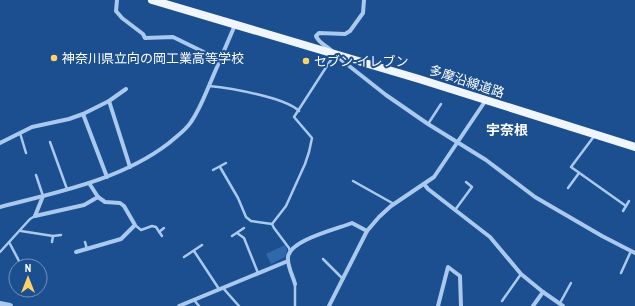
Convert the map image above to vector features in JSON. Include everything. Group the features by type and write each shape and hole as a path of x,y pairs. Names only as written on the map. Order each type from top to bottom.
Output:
{"main road":[{"name":"多摩沿線道路","path":"152,0 419,79 635,148"}],"street":[{"path":"117,0 116,11 122,18 143,34 145,38 173,38 220,60"},
{"path":"364,0 363,13 350,31 345,34 319,33 316,36 319,42 329,47 334,54 386,95 428,124 486,160 535,197 602,236 633,252"},
{"path":"0,207 107,177 143,161 182,133 191,122 209,86 236,24"},
{"path":"0,143 32,127 69,119 83,114 109,102 126,89"},
{"path":"330,306 367,231 379,217 394,204 434,177 486,100"},
{"path":"109,102 130,167"},
{"path":"83,114 107,177"},
{"path":"76,252 121,239 135,225 124,206 120,203 105,202 98,197 89,183"},
{"path":"424,184 428,189 495,241 521,274 561,305"},
{"path":"35,216 43,196"},
{"path":"35,216 84,205 98,197"},
{"path":"295,284 288,261 290,251 297,244 352,223 367,231"},
{"path":"179,306 288,261"},
{"path":"438,306 448,267 460,276 461,306"},
{"path":"532,306 543,292"},
{"path":"0,304 10,306"}],"lane":[{"path":"272,224 286,206 309,152 312,138 294,117 334,54"},
{"path":"209,86 229,88 266,97 294,106 299,111"},
{"path":"428,124 441,104"},
{"path":"20,133 26,153"},
{"path":"595,135 571,167 626,206"},
{"path":"50,142 67,189"},
{"path":"213,170 226,163"},
{"path":"220,167 238,198 246,217 251,221 272,224 290,248 290,251"},
{"path":"568,188 579,173"},
{"path":"36,175 43,196"},
{"path":"353,181 394,204"},
{"path":"455,210 472,187 466,182"},
{"path":"623,211 630,201"},
{"path":"0,252 21,231 30,219 35,216"},
{"path":"135,225 141,230 152,226 156,227 162,236"},
{"path":"159,232 164,228"},
{"path":"232,236 244,228"},
{"path":"21,231 53,236 61,235"},
{"path":"237,233 244,238 258,273"},
{"path":"52,242 53,236"},
{"path":"9,242 17,258"},
{"path":"85,242 87,249"},
{"path":"184,257 202,245"},
{"path":"194,250 221,288 239,306"},
{"path":"621,273 633,252"},
{"path":"323,259 344,280"},
{"path":"502,300 521,274"},
{"path":"295,284 295,306"},
{"path":"561,305 571,284"},
{"path":"194,300 199,306"}],"shaded area":[{"path":"285,245 287,250 285,257 271,264 266,254"}],"place":[{"name":"神奈川県立向の岡工業高等学校","path":"54,58"},
{"name":"セブン-イレブン","path":"306,61"}],"district":[{"name":"宇奈根","path":"507,130"}]}
